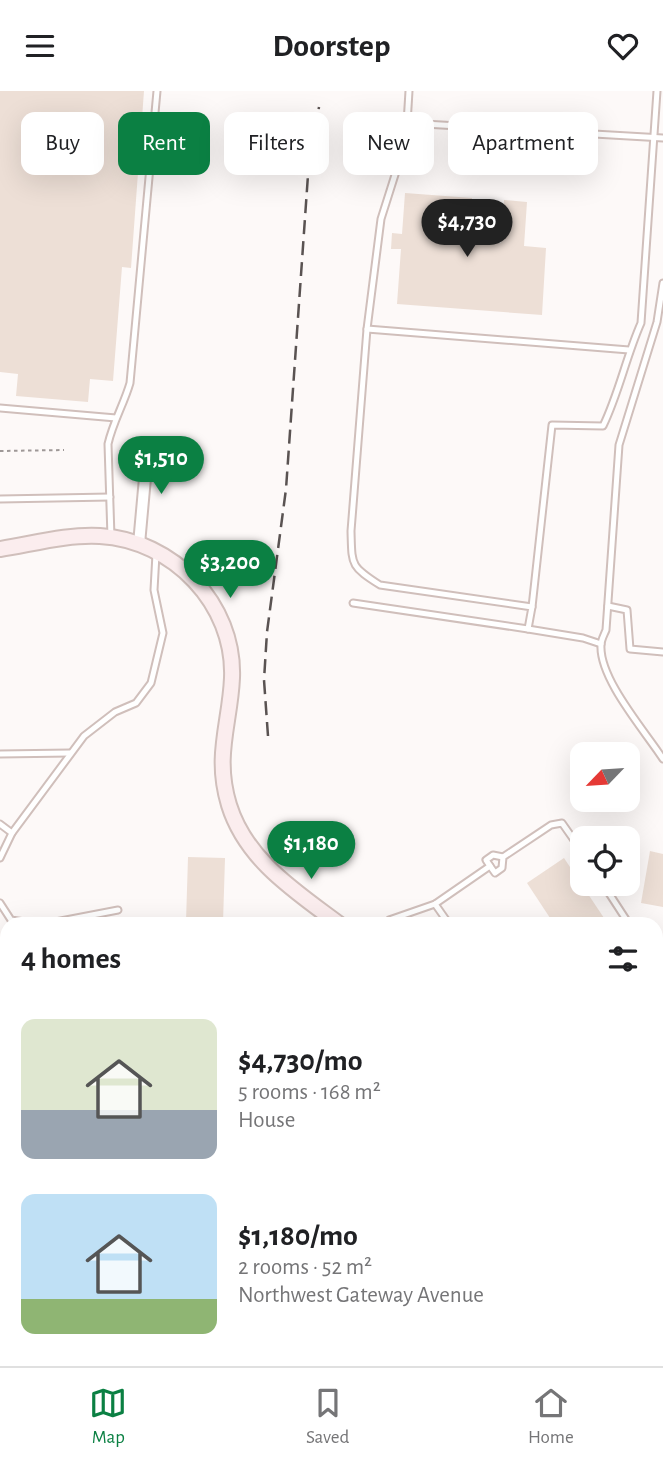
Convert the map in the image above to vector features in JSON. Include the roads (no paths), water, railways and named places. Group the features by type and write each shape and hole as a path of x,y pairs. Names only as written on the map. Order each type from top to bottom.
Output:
{"street":[{"path":"139,544 148,445"},
{"path":"0,549 83,537 111,537 157,551 170,558 195,581 211,602 225,631 231,658 232,676 222,755 229,805 242,834 263,862 284,883 330,917"}],"lane":[{"path":"111,537 108,444 130,383 157,91"},
{"path":"407,112 408,91"},
{"path":"528,629 552,425 603,426 641,323 657,91"},
{"path":"434,125 663,138"},
{"path":"394,175 381,219 367,329 351,531 352,563 380,585 532,607"},
{"path":"663,283 657,322 619,445 606,630 601,644 604,665 611,680 663,759"},
{"path":"367,329 629,350"},
{"path":"0,408 116,418"},
{"path":"0,499 110,497"},
{"path":"0,858 12,833 84,736 116,712 136,703 150,683 163,633 154,590 157,551"},
{"path":"354,603 583,638 601,644"},
{"path":"608,606 627,610 630,649 663,652"},
{"path":"0,754 71,753"},
{"path":"503,857 502,868 495,873 486,860 493,855 503,857 551,825 562,823 570,834"},
{"path":"0,824 12,833"},
{"path":"398,917 435,904 490,866"},
{"path":"611,896 624,917"},
{"path":"435,904 444,917"},
{"path":"82,917 118,910"}],"railway":[{"path":"268,736 264,680 267,632 286,489 308,175 319,107"}]}
